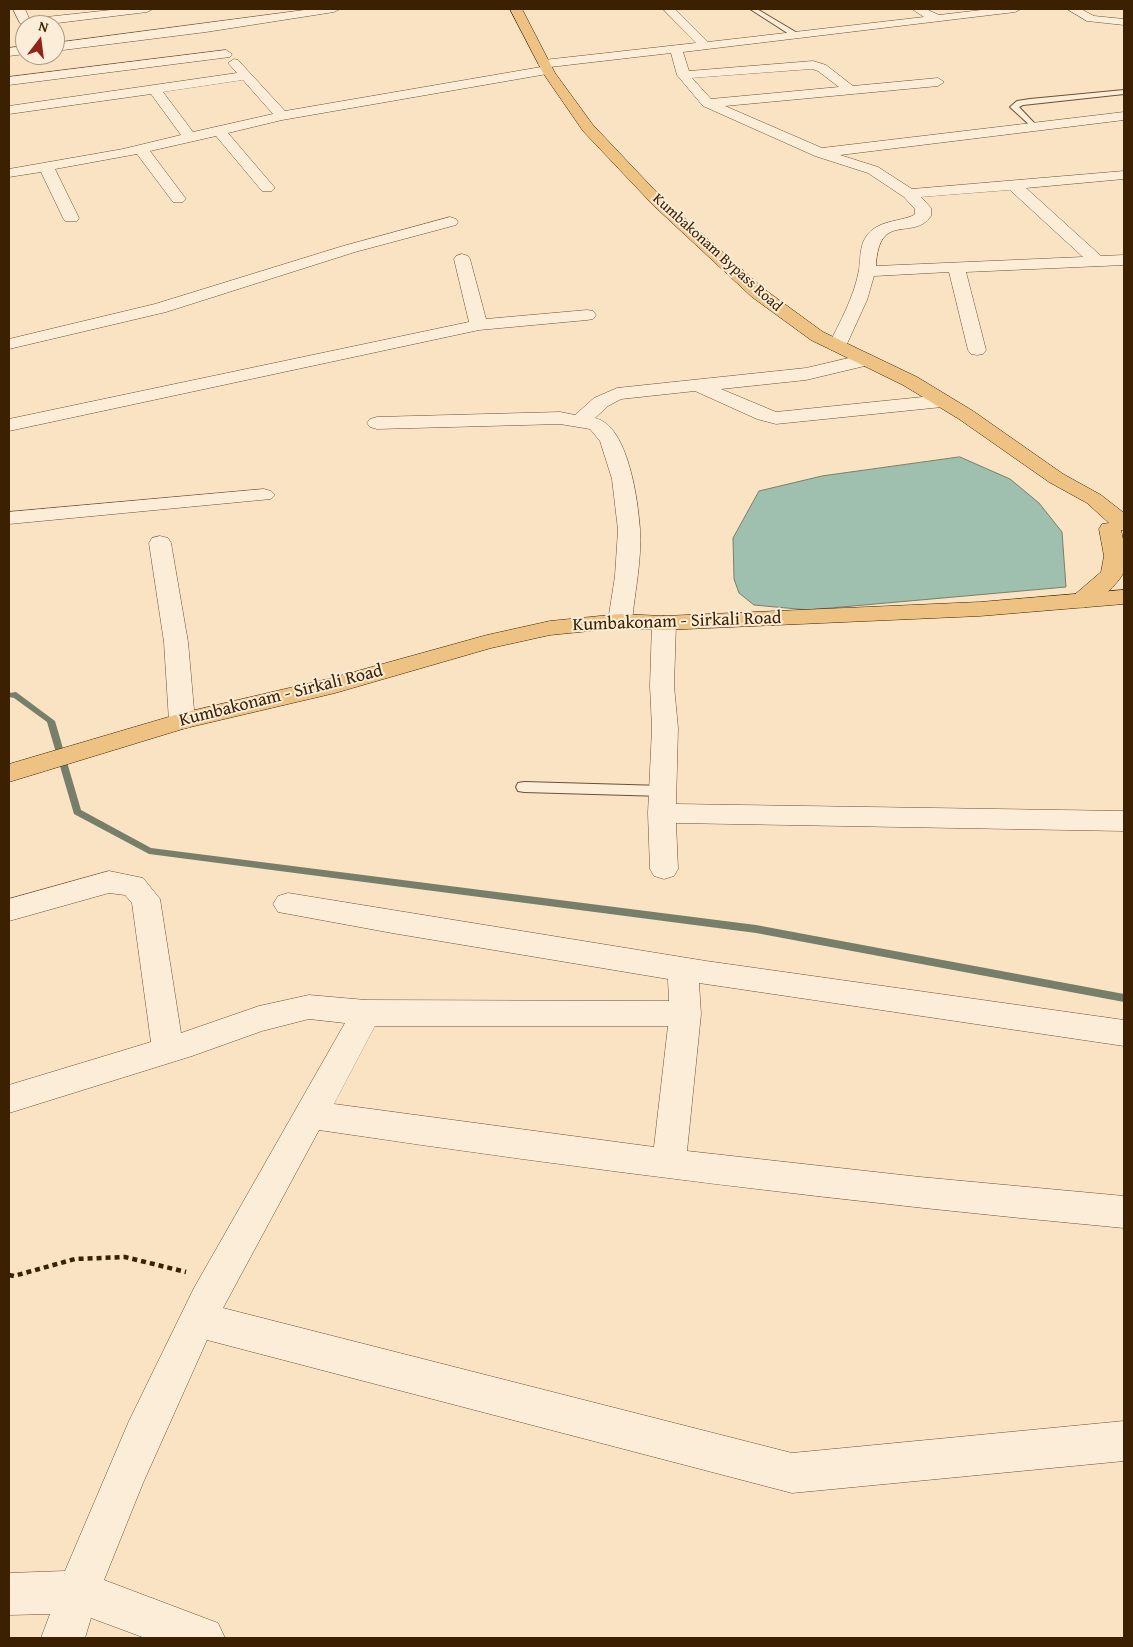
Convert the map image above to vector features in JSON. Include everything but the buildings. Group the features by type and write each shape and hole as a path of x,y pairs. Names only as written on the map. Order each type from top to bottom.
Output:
{"main road":[{"name":"Kumbakonam Bypass Road","path":"516,9 545,67 588,128 660,203 758,293 817,336 910,381 966,415 1056,478 1119,532"},
{"path":"1081,601 1110,578 1116,568 1115,555 1119,532"},
{"name":"Kumbakonam - Sirkali Road","path":"9,772 182,721 334,685 487,642 550,628 620,621 664,623 980,609 1124,597"}],"street":[{"path":"19,9 24,21 37,22 147,9"},
{"path":"65,46 206,28 274,13 334,9"},
{"path":"670,9 705,45"},
{"path":"918,9 937,19"},
{"path":"9,173 141,149 282,116 545,67 705,45 1015,9"},
{"path":"1073,9 1091,19 1124,22"},
{"path":"853,17 868,26"},
{"path":"206,28 226,54 282,116"},
{"path":"676,49 678,65 683,75 693,90 708,103 820,153 873,170 909,194 923,208 922,216 918,220 892,226 877,234 870,244 867,271 862,288 837,346"},
{"path":"9,81 226,54"},
{"path":"683,75 813,65 822,68 849,89"},
{"path":"9,110 246,76"},
{"path":"708,103 938,82"},
{"path":"154,89 190,138"},
{"path":"820,153 1124,116"},
{"path":"220,132 267,188"},
{"path":"141,149 178,199"},
{"path":"46,166 71,218"},
{"path":"909,194 1124,175"},
{"path":"1102,178 1117,189"},
{"path":"1015,186 1098,262"},
{"path":"9,344 160,308 349,249 450,222"},
{"path":"462,259 479,325"},
{"path":"867,271 1124,260"},
{"path":"956,267 978,350"},
{"path":"9,425 479,325 586,315"},
{"path":"581,420 601,402 617,394 806,374 866,360"},
{"path":"698,386 764,415 776,418 942,400"},
{"path":"377,423 560,418 596,424 610,438 622,479 629,530 626,576 620,621"},
{"path":"9,518 264,495"},
{"path":"160,543 176,642 182,721"},
{"path":"664,623 662,686 665,728 664,869"},
{"path":"663,802 1124,821"},
{"path":"9,910 109,882 133,885 146,899 168,1050"},
{"path":"288,904 469,936 874,999 1124,1033"},
{"path":"669,1165 685,1014 683,968"},
{"path":"9,1099 168,1050 259,1019 309,1006 366,1013 685,1014"},
{"path":"63,1638 78,1592 136,1448 198,1320 366,1013"},
{"path":"312,1114 530,1147 669,1165 1124,1212"},
{"path":"198,1320 792,1473 1124,1440"},
{"path":"9,1594 78,1592 203,1638"}],"lane":[{"path":"752,9 795,34"},
{"path":"1034,127 1014,107 1020,103 1030,101 1124,92"},
{"path":"524,787 663,802"}],"path":[{"path":"9,1275 14,1276 75,1259 125,1257 219,1279"}],"shaded area":[{"path":"960,457 1010,479 1039,503 1062,532 1066,587 808,610 754,605 739,593 734,579 733,538 759,491 822,476"}],"waterway":[{"path":"9,695 16,695 51,721 77,812 149,851 756,929 1124,998"}]}
